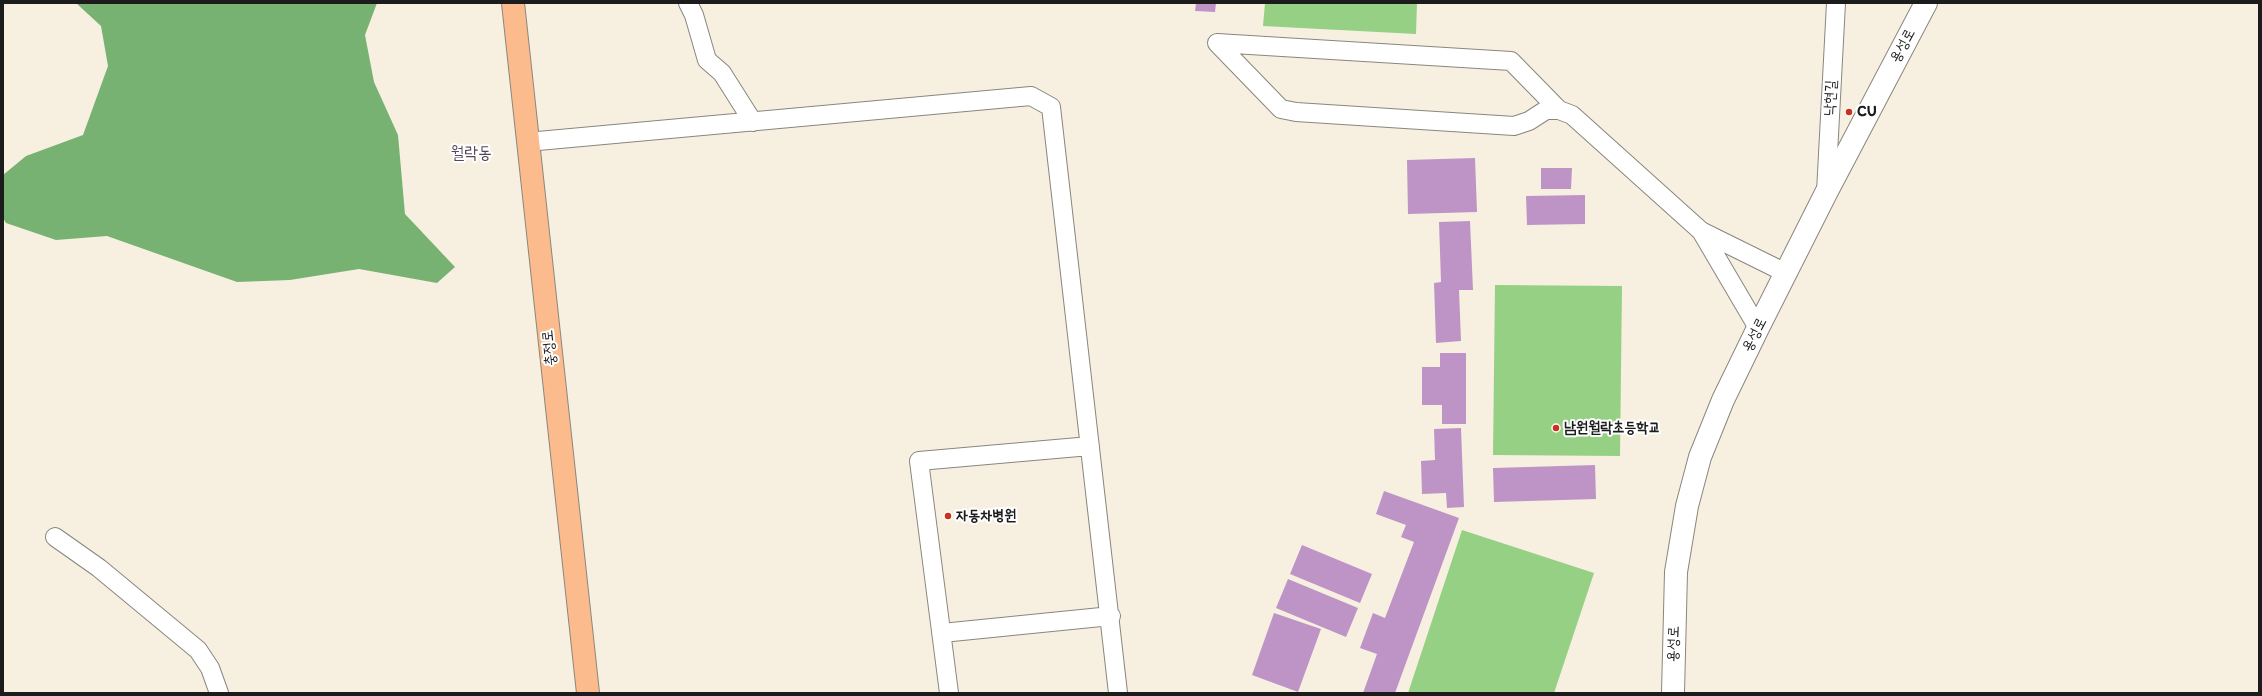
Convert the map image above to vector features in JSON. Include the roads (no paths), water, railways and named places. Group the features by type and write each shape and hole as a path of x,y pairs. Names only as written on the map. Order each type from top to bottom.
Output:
{"main road":[{"name":"충정로","path":"513,3 588,692"}],"street":[{"path":"688,3 694,16 707,60 722,74 753,122"},
{"name":"낙현길","path":"1826,193 1836,3"},
{"name":"용성로","path":"1673,693 1676,572 1687,506 1700,456 1723,400 1758,328 1826,193 1926,3"},
{"path":"1559,110 1511,61 1217,43 1281,109 1296,112 1514,126 1529,121 1546,110 1559,110 1572,115 1701,231 1786,273"},
{"path":"527,142 1031,96 1051,107 1118,693"},
{"path":"1701,231 1758,328"},
{"path":"949,693 919,461 1090,446"},
{"path":"55,537 99,568 198,650 210,668 219,693"},
{"path":"942,633 1110,616"}],"place":[{"name":"CU","path":"1849,112"},
{"name":"남원월락초등학교","path":"1556,428"},
{"name":"자동차병원","path":"948,516"}],"district":[{"name":"월락동","path":"471,154"}]}
